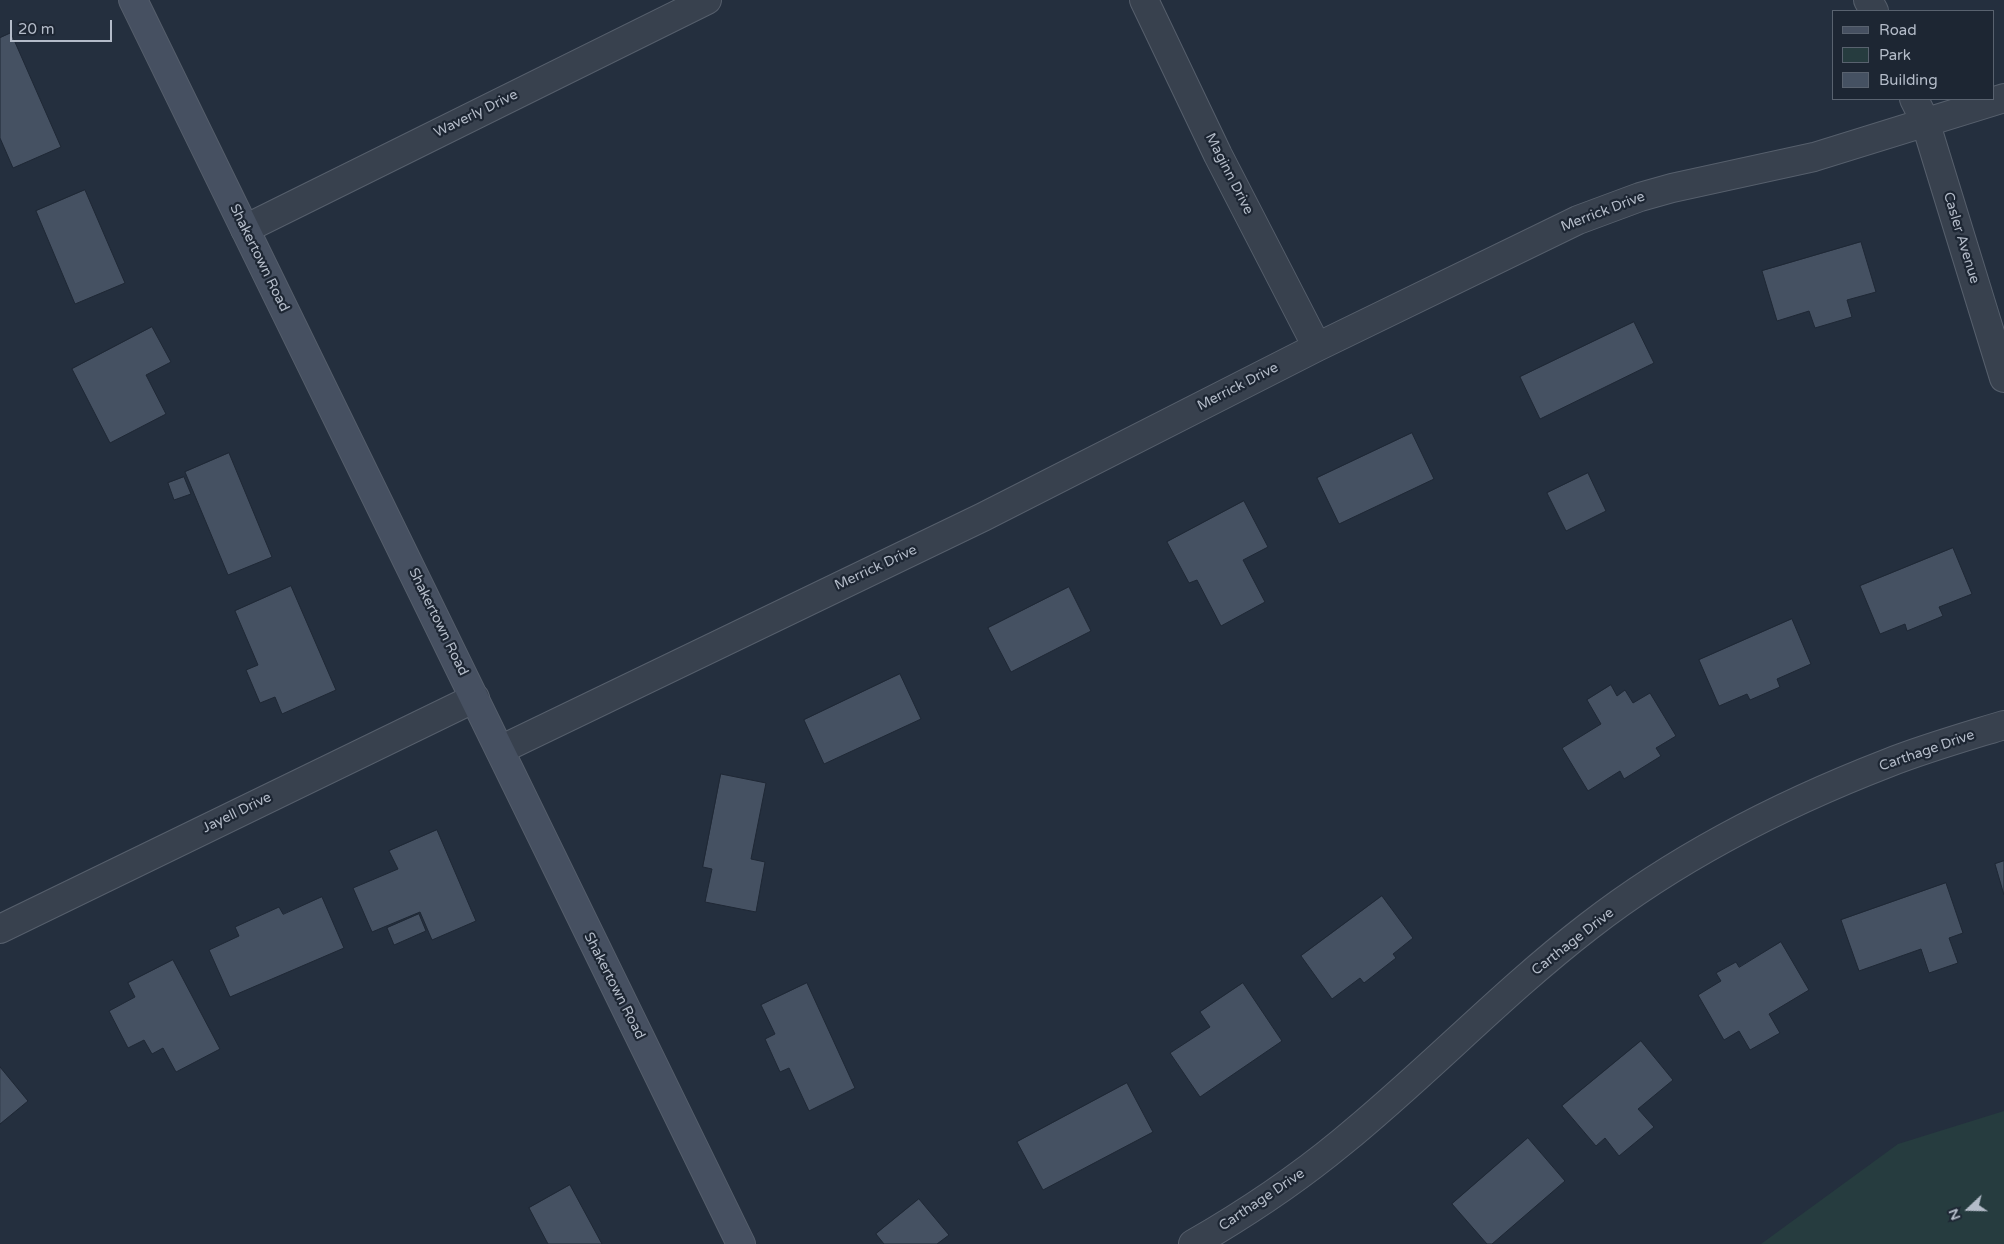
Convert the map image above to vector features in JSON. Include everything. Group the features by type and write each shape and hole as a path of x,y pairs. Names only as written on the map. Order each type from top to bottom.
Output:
{"street":[{"name":"Shakertown Road","path":"133,0 741,1244"},
{"name":"Waverly Drive","path":"245,229 707,0"},
{"name":"Maginn Drive","path":"1144,0 1218,155 1317,347"},
{"name":"Merrick Drive","path":"500,750 983,517 1317,347 1578,220 1648,195 1814,157 1920,110 1990,100"},
{"name":"Casler Avenue","path":"1920,110 2004,378"},
{"name":"Jayell Drive","path":"0,929 475,698"},
{"name":"Carthage Drive","path":"1193,1244 1294,1180 1344,1141 1557,952 1590,925 1676,866 1728,836 1824,789 1890,762 2004,725"}],"green space":[{"path":"2004,1111 2004,1244 1761,1244 1898,1144"}],"building":[{"path":"11,33 61,147 13,168 0,138 0,38"},
{"path":"85,190 125,283 75,304 36,211"},
{"path":"1861,242 1876,292 1847,300 1852,317 1815,328 1809,311 1777,321 1762,271"},
{"path":"1634,322 1654,363 1540,419 1520,377"},
{"path":"152,327 171,362 146,375 166,414 110,443 72,369"},
{"path":"1412,433 1434,479 1339,524 1317,478"},
{"path":"229,453 272,557 228,575 185,472"},
{"path":"1588,473 1606,511 1566,531 1547,493"},
{"path":"184,477 191,494 174,500 168,483"},
{"path":"1244,501 1268,547 1243,560 1265,602 1221,626 1197,580 1189,583 1167,542"},
{"path":"1953,548 1972,594 1939,607 1943,616 1907,631 1905,624 1880,634 1860,586"},
{"path":"291,586 336,690 282,714 275,697 260,703 246,670 258,665 235,611"},
{"path":"1069,587 1091,631 1011,672 988,628"},
{"path":"1792,619 1811,664 1777,679 1780,687 1750,700 1747,694 1719,706 1699,660"},
{"path":"900,674 921,719 824,764 804,720"},
{"path":"1611,685 1617,696 1625,690 1633,703 1650,693 1676,736 1656,748 1661,756 1624,779 1620,771 1588,791 1562,748 1601,724 1587,700"},
{"path":"721,774 766,783 751,859 765,862 756,912 705,902 712,869 703,867"},
{"path":"437,830 476,921 432,940 420,912 372,932 353,888 398,869 389,851"},
{"path":"2004,861 2004,895 1995,864"},
{"path":"1946,883 1963,933 1949,938 1958,963 1929,973 1921,949 1859,971 1841,920"},
{"path":"1382,896 1413,938 1393,954 1396,958 1364,983 1360,978 1332,999 1301,956"},
{"path":"322,897 344,948 230,997 209,950 239,936 235,927 279,907 283,914"},
{"path":"419,914 426,931 394,945 387,928"},
{"path":"1781,942 1809,990 1769,1014 1780,1033 1750,1050 1739,1031 1724,1040 1698,995 1721,981 1716,973 1736,962 1739,967"},
{"path":"173,960 220,1049 176,1072 163,1048 152,1054 144,1040 128,1048 109,1011 135,997 128,983"},
{"path":"807,983 855,1088 809,1111 789,1068 780,1072 765,1039 775,1034 761,1005"},
{"path":"1243,983 1282,1041 1200,1097 1170,1053 1210,1027 1200,1012"},
{"path":"1641,1041 1673,1080 1638,1109 1654,1127 1619,1156 1605,1138 1596,1146 1562,1106"},
{"path":"0,1067 28,1101 0,1124"},
{"path":"1127,1083 1153,1132 1043,1190 1017,1142"},
{"path":"1528,1138 1565,1181 1492,1244 1487,1244 1452,1204"},
{"path":"570,1185 602,1244 548,1244 529,1208"},
{"path":"919,1199 949,1235 937,1244 884,1244 876,1234"}]}
